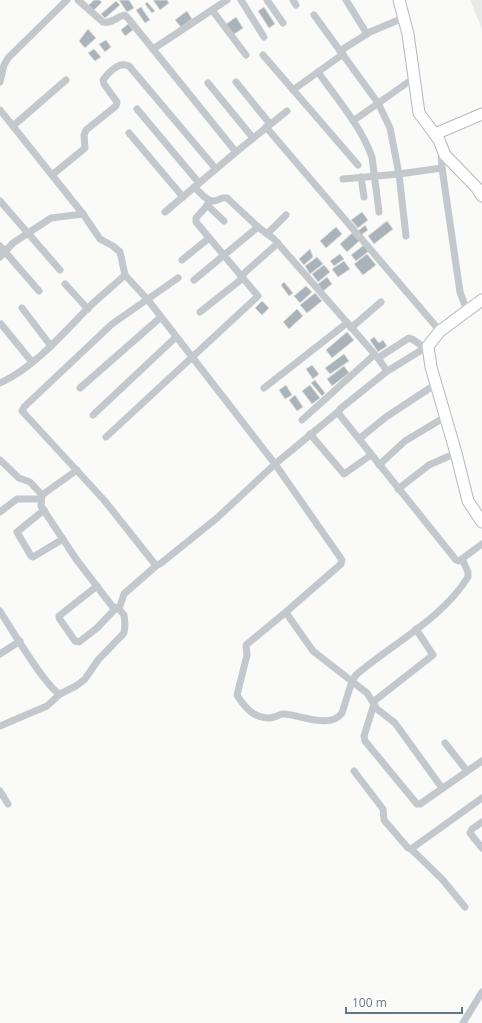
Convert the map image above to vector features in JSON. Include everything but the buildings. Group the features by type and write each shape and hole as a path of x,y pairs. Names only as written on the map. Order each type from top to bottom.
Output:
{"street":[{"path":"0,82 4,65 8,58 66,0"},
{"path":"78,0 103,22 110,22 124,15 236,152"},
{"path":"153,50 227,0"},
{"path":"241,0 264,37"},
{"path":"268,0 283,23"},
{"path":"346,0 367,34"},
{"path":"399,0 408,34 420,113 438,139 445,155 477,188 482,196"},
{"path":"212,10 246,55"},
{"path":"314,15 378,103 392,134 399,174 406,236"},
{"path":"293,90 367,34 404,18"},
{"path":"263,56 358,165"},
{"path":"52,175 85,148 84,135 86,130 116,106 118,102 116,97 104,84 103,80 120,65 124,64 129,66 216,169"},
{"path":"318,72 353,121 370,151 375,176 379,212"},
{"path":"353,121 414,78"},
{"path":"13,126 66,80"},
{"path":"236,82 268,126 440,331"},
{"path":"208,83 253,138"},
{"path":"137,109 224,221"},
{"path":"0,110 83,214 100,239 113,246 120,252 125,275 148,300 275,464 342,560 342,563 246,645 247,655 237,695 251,711 264,717 273,718 283,714 320,720 332,721 336,719 342,714 352,681 357,674 448,603 467,580 468,572 462,559"},
{"path":"165,212 287,111"},
{"path":"438,139 482,114"},
{"path":"129,133 183,197"},
{"path":"438,139 460,292 467,311"},
{"path":"343,179 399,174 442,168"},
{"path":"361,178 364,197"},
{"path":"106,437 257,297 257,294 197,224 196,220 209,203 224,197 227,198 258,227 278,242 376,356 387,371"},
{"path":"0,201 60,270"},
{"path":"0,257 13,243 51,218 83,214"},
{"path":"267,234 286,215"},
{"path":"194,280 258,227"},
{"path":"182,260 209,238"},
{"path":"200,312 242,277 278,242"},
{"path":"0,246 40,291"},
{"path":"0,383 14,376 51,346 88,308 125,275"},
{"path":"157,565 104,500 23,413 22,409 112,324 178,278"},
{"path":"66,284 88,308"},
{"path":"97,586 59,616 75,641 79,642 97,628 118,609 124,594 157,565 217,518 310,434 387,371 426,347 440,331 482,300"},
{"path":"264,388 381,302"},
{"path":"22,308 51,346"},
{"path":"80,388 161,317"},
{"path":"1,324 32,362"},
{"path":"93,416 176,337"},
{"path":"302,420 376,356 409,338 412,339 426,347 468,501 482,522"},
{"path":"359,439 386,417 436,384"},
{"path":"339,411 339,414 379,466 456,560 459,561 482,544"},
{"path":"379,466 405,441 445,417"},
{"path":"310,434 344,474 371,455"},
{"path":"398,489 429,465 456,453"},
{"path":"0,460 19,478 30,482 42,497 41,506 112,606 124,615 126,625 124,633 121,637 98,660 85,679 76,686 60,694 47,706 0,726"},
{"path":"0,512 17,499 42,497 77,470"},
{"path":"44,510 17,532 31,556 33,558 63,539"},
{"path":"0,611 38,670 55,692 60,694"},
{"path":"286,612 313,651 367,693 379,711 395,723 442,788"},
{"path":"416,628 433,655 373,703 364,736 366,742 417,804 420,804 482,761"},
{"path":"0,654 20,641"},
{"path":"445,743 467,771"},
{"path":"354,771 383,810 384,820 408,848 411,849 442,879 464,907"},
{"path":"0,791 8,804"},
{"path":"411,849 482,798"},
{"path":"482,822 472,829 470,833 482,848"},
{"path":"463,1023 482,992"}],"shaded area":[{"path":"470,0 482,0 482,29"}]}
